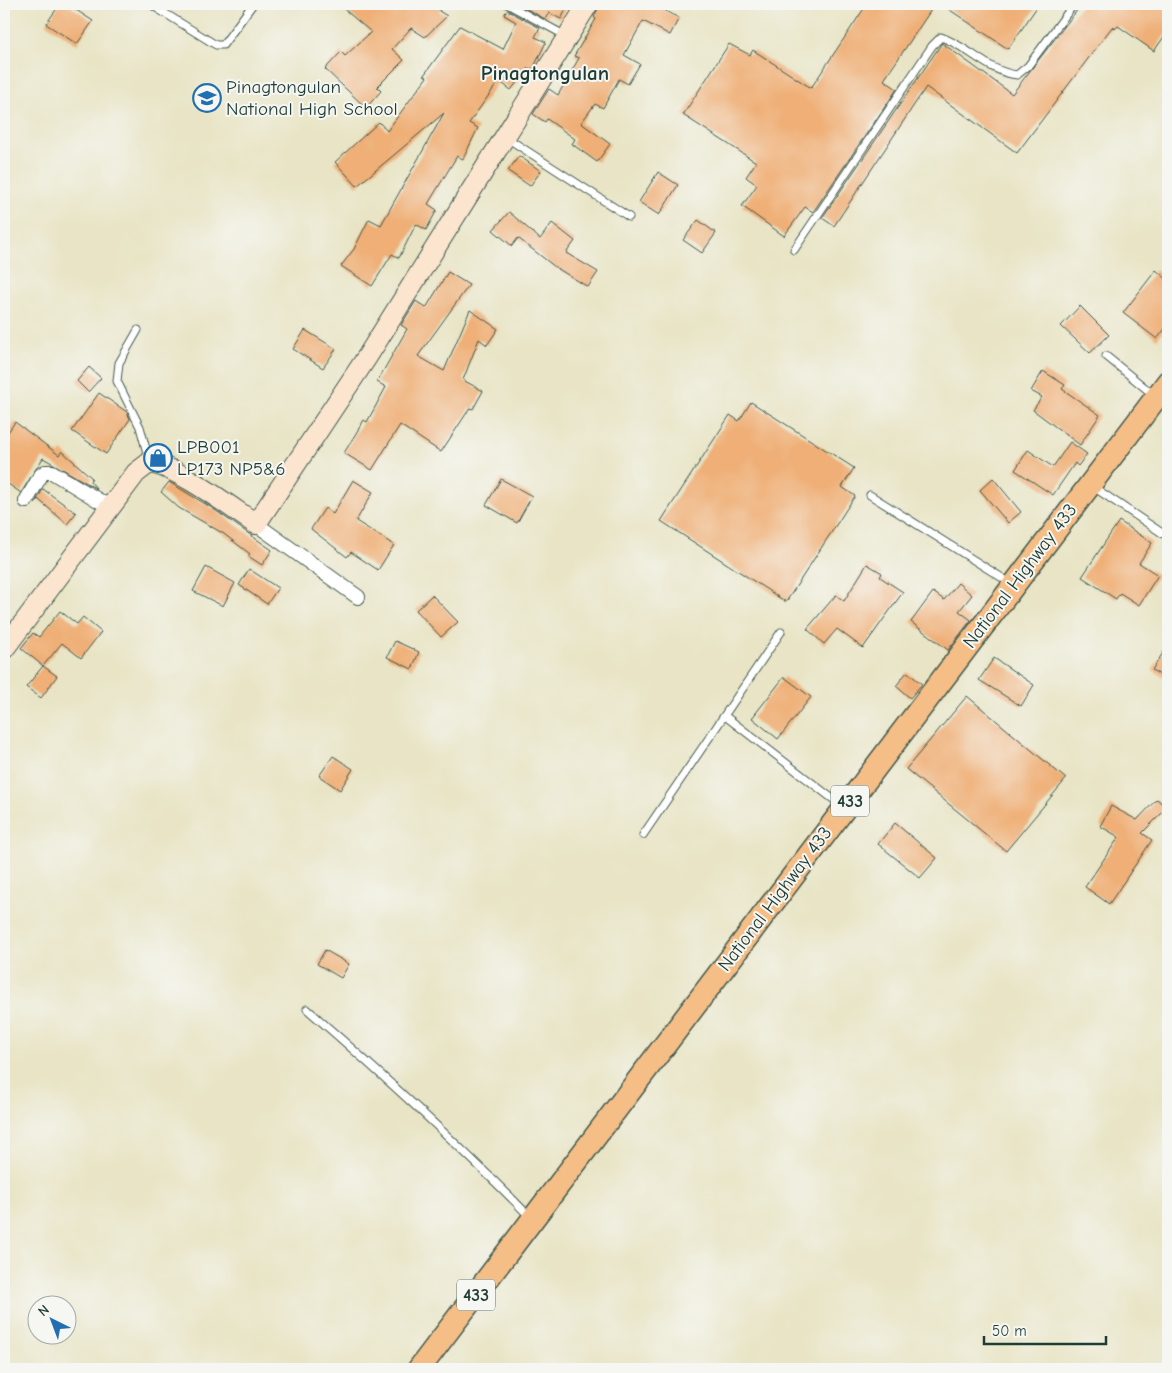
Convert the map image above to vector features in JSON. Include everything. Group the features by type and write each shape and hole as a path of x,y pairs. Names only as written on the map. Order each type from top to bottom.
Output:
{"main road":[{"name":"National Highway 433","path":"419,1369 534,1221 1089,484 1163,390"}],"street":[{"path":"256,524 367,357 566,36 588,4"},
{"path":"4,649 136,473 150,463 159,464 180,475 256,524 358,597"},
{"path":"26,501 41,475 46,472 52,472 111,508"}],"lane":[{"path":"150,4 216,45 223,46 253,4"},
{"path":"507,4 566,36"},
{"path":"794,250 932,46 941,37 953,41 1003,73 1017,74 1028,66 1074,4"},
{"path":"505,136 629,217"},
{"path":"138,330 119,363 117,381 140,427 150,463"},
{"path":"1106,356 1163,390"},
{"path":"1089,484 1168,537"},
{"path":"870,495 1013,585"},
{"path":"643,835 781,632"},
{"path":"725,716 844,808"},
{"path":"307,1009 382,1074 477,1163 534,1221"}],"building":[{"path":"60,4 67,4 93,21 77,44 46,24"},
{"path":"338,4 443,4 439,11 447,16 425,37 411,28 392,49 404,60 377,87 381,91 366,108 325,69 341,52 345,56 371,32"},
{"path":"518,4 569,4 561,19 549,13 545,19"},
{"path":"600,4 652,4 679,18 670,35 643,21 624,55 640,64 628,84 619,79 603,108 595,104 581,123 610,144 597,162 572,144 575,139 547,119 545,122 533,114 549,89 558,95 579,58 574,56 596,19 594,17"},
{"path":"867,4 935,4 884,80 897,89 813,212 805,207 784,236 742,206 757,185 746,177 756,162 683,115 729,44 750,55 753,50 811,88"},
{"path":"941,4 1039,4 1008,49"},
{"path":"1082,4 1168,4 1168,31 1154,51 1118,26 1115,29 1112,27 1017,153 926,87 834,226 822,218 942,43 1012,94"},
{"path":"507,10 540,28 535,37 546,42 533,69 528,68 511,90 499,81 469,123 478,128 463,159 457,156 428,204 437,210 426,230 416,224 399,258 392,254 372,286 341,266 354,249 369,219 381,225 444,113 357,186 335,162 379,122 387,131 427,77 424,75 460,26 503,49 516,22 504,15"},
{"path":"519,156 541,171 530,186 508,171"},
{"path":"658,172 678,185 659,215 639,202"},
{"path":"509,212 540,239 552,223 575,241 566,253 598,272 588,287 555,267 518,238 512,246 493,230"},
{"path":"698,220 716,233 702,253 683,240"},
{"path":"1156,270 1168,280 1168,325 1157,339 1123,313"},
{"path":"448,272 469,285 418,356 444,371 470,310 498,329 487,345 479,339 463,380 483,391 473,409 470,408 441,452 400,425 372,470 344,453 364,420 367,422 386,387 377,382 407,329 401,325 416,301 426,308"},
{"path":"1080,306 1109,335 1090,353 1061,326"},
{"path":"305,330 336,349 323,368 293,349"},
{"path":"89,367 101,378 88,392 77,381"},
{"path":"1043,371 1065,385 1062,389 1100,415 1080,445 1033,410 1042,397 1031,391"},
{"path":"99,393 127,412 130,419 106,454 72,431"},
{"path":"751,402 854,468 842,487 855,496 786,602 661,521 730,415 739,421"},
{"path":"15,422 59,455 62,451 92,478 90,481 97,489 43,458 21,493 4,481 4,438"},
{"path":"1070,442 1087,454 1078,466 1075,463 1053,495 1015,470 1028,450 1053,467"},
{"path":"993,478 1021,512 1008,523 980,490"},
{"path":"501,479 532,496 517,523 486,505"},
{"path":"353,480 373,492 356,521 394,545 378,570 351,552 347,557 311,529 325,508 333,514"},
{"path":"169,482 212,508 272,550 262,565 248,556 250,554 224,534 179,508 161,492"},
{"path":"43,489 76,513 67,524 38,499 35,503"},
{"path":"1119,521 1152,543 1139,563 1158,575 1139,605 1120,593 1116,599 1082,577"},
{"path":"867,564 882,573 880,577 903,592 863,648 837,629 824,644 807,629 836,595 844,601"},
{"path":"206,567 235,583 223,606 193,591"},
{"path":"249,569 278,588 267,604 239,585"},
{"path":"958,583 972,595 959,611 971,620 948,650 911,622 933,592 944,600"},
{"path":"432,595 458,622 441,637 416,610"},
{"path":"60,611 77,624 83,617 101,632 81,658 62,643 43,666 21,648 33,633 39,637"},
{"path":"395,641 419,652 412,669 387,657"},
{"path":"1168,645 1168,680 1152,670"},
{"path":"994,658 1034,685 1021,706 979,680"},
{"path":"43,666 57,676 41,698 26,687"},
{"path":"907,672 922,684 910,698 896,686"},
{"path":"784,677 811,697 778,739 752,718"},
{"path":"967,696 1066,779 1006,851 906,769"},
{"path":"333,756 353,769 340,790 319,776"},
{"path":"1157,799 1167,808 1142,833 1152,840 1109,904 1085,887 1119,837 1100,826 1111,806 1137,820"},
{"path":"895,823 937,858 920,878 878,844"},
{"path":"325,950 349,964 341,978 317,964"}],"place":[{"name":"Pinagtongulan National High School","path":"207,98"},
{"name":"LPB001 LP173 NP5&6","path":"158,458"}],"district":[{"name":"Pinagtongulan","path":"545,73"}]}
